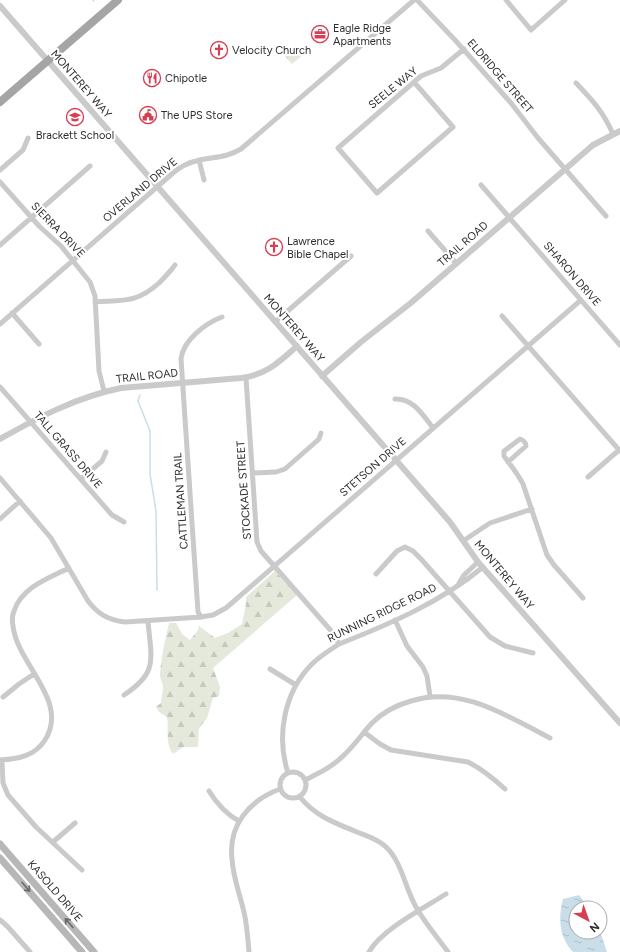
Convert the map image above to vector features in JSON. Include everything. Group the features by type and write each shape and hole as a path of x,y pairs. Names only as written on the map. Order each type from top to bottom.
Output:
{"main road":[{"path":"0,102 118,0"},
{"name":"KASOLD DRIVE","path":"0,844 94,952"},
{"name":"KASOLD DRIVE","path":"0,858 82,952"}],"street":[{"name":"ELDRIDGE STREET","path":"416,0 464,49 521,115 535,135 606,216"},
{"name":"OVERLAND DRIVE","path":"0,324 180,168 199,160 225,157 248,144 416,0"},
{"path":"506,0 531,30 565,0"},
{"name":"MONTEREY WAY","path":"0,6 297,346 395,461 450,522 478,562 620,724"},
{"name":"SEELE WAY","path":"414,82 453,127 377,192 338,148 414,82 421,76 441,68 464,49"},
{"path":"576,82 605,117 613,134"},
{"name":"TRAIL ROAD","path":"322,376 361,342 412,302 593,145 620,131"},
{"path":"0,170 23,150 28,138"},
{"path":"199,160 204,180"},
{"path":"0,244 90,166"},
{"name":"SIERRA DRIVE","path":"0,182 38,226 61,246 90,282 93,289 95,302 99,371 104,391"},
{"name":"SHARON DRIVE","path":"481,185 620,345"},
{"path":"428,231 456,263"},
{"path":"275,322 351,256"},
{"path":"95,302 139,297 150,291 170,273 175,264"},
{"name":"STETSON DRIVE","path":"0,478 51,538 88,601 103,616 117,621 148,621 201,618 213,615 226,608 581,300"},
{"path":"12,313 39,344"},
{"path":"502,316 619,451 588,477"},
{"name":"CATTLEMAN TRAIL","path":"201,618 198,612 181,359 186,345 211,321 222,317"},
{"name":"TRAIL ROAD","path":"0,439 30,422 79,399 104,391 183,382 246,378 258,375 269,370 297,346"},
{"name":"STOCKADE STREET","path":"246,378 257,542 261,551 333,633 339,644"},
{"name":"TALL GRASS DRIVE","path":"0,387 112,515 124,522"},
{"path":"395,399 405,399 413,404 434,428"},
{"path":"252,473 276,472 285,469 319,439 321,433"},
{"path":"508,462 526,446 523,440 517,440 504,451 504,456 508,462 520,479 547,554 554,565 582,598"},
{"path":"81,479 102,461 106,452"},
{"path":"0,519 20,501"},
{"path":"463,541 490,523 532,509"},
{"path":"376,574 397,551 405,547 413,551 490,637 505,646 533,653"},
{"name":"RUNNING RIDGE ROAD","path":"460,584 464,575 478,562"},
{"name":"RUNNING RIDGE ROAD","path":"288,773 283,760 282,727 288,702 296,685 312,664 326,652 339,644 425,606 468,580 483,567"},
{"path":"70,568 28,590 18,602 13,614 15,639 47,697 51,708 52,720 49,732 41,746 30,754 16,759 1,760 3,783 8,795 36,827 82,870"},
{"path":"394,620 407,646 423,667 427,676 430,696"},
{"path":"124,695 142,681 150,668 148,621"},
{"path":"270,669 296,685"},
{"path":"3,697 34,674"},
{"path":"306,780 324,771 335,763 380,716 391,709 421,697 452,696 472,701 486,706 550,738"},
{"path":"364,732 380,744 392,750 468,762 487,773 505,789"},
{"path":"296,772 306,780 306,790 300,797 292,799 288,798 284,796 280,789 280,781 284,775 288,773 296,772"},
{"path":"249,952 244,914 231,857 233,837 239,821 246,811 257,800 280,789"},
{"path":"209,791 219,806 226,813 239,821"},
{"path":"300,797 312,810 328,820 373,838 386,847 395,858 410,895 419,912 448,952"},
{"path":"53,842 75,823"},
{"path":"369,952 381,936 446,894"},
{"path":"0,920 30,952"}],"green space":[{"path":"296,45 304,54 292,64 284,55"},
{"path":"275,571 297,595 213,668 220,687 219,696 213,698 207,718 199,728 198,747 183,747 173,754 168,741 167,717 159,712 156,707 161,703 163,684 160,677 163,649 169,623 176,623 182,634 190,640 198,630 199,626 215,638 228,633 242,624 246,597"}],"water":[{"path":"579,895 583,900 568,900 568,940 603,940 607,952 573,952 568,946 562,934 560,920 563,899"}],"waterway":[{"path":"140,395 138,401 150,431 150,474 156,511 157,590"}],"place":[{"name":"Eagle Ridge Apartments","path":"320,34"},
{"name":"Velocity Church","path":"219,50"},
{"name":"Chipotle","path":"152,78"},
{"name":"The UPS Store","path":"148,115"},
{"name":"Brackett School","path":"75,117"},
{"name":"Lawrence Bible Chapel","path":"274,247"}]}
